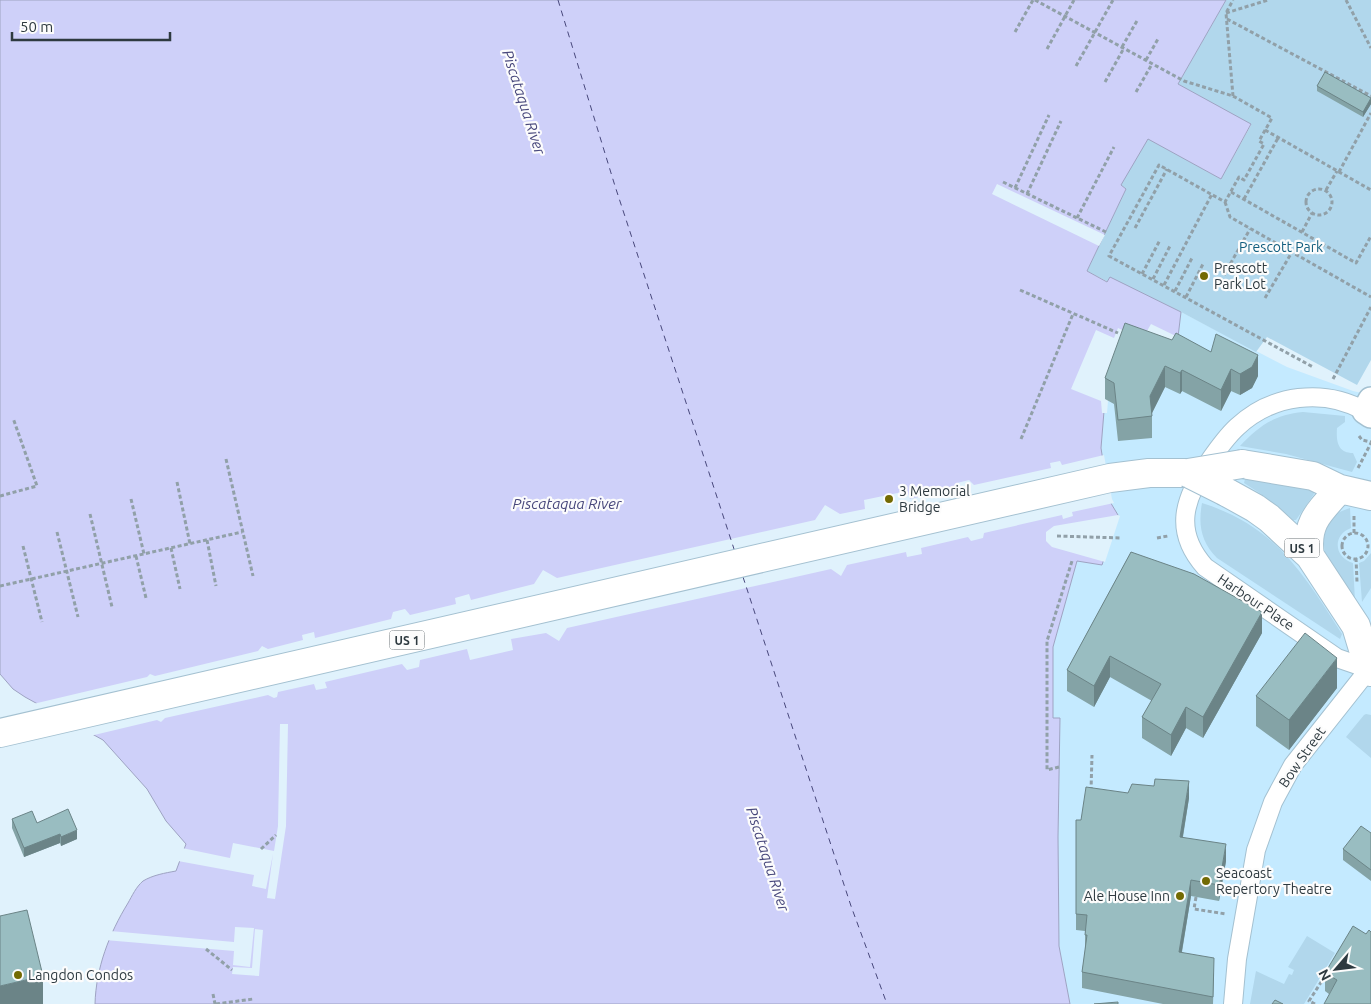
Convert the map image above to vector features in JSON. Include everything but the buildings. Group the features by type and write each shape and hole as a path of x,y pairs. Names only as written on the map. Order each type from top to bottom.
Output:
{"main road":[{"name":"US 1","path":"0,734 1110,478 1149,473 1188,473 1242,464 1313,476 1340,489 1371,496"},
{"name":"US 1","path":"1188,473 1255,508 1269,518 1310,556 1356,626 1370,670"},
{"path":"1310,556 1309,532 1313,521 1320,510 1340,489"}],"street":[{"name":"Harbour Place","path":"1369,409 1328,398 1312,397 1294,398 1264,408 1237,427 1220,445 1198,478 1187,502 1185,522 1189,544 1205,567 1337,658 1370,670"},
{"name":"Bow Street","path":"1233,1004 1237,959 1244,917 1256,850 1265,822 1282,783 1294,765 1370,670"}],"path":[{"path":"1016,32 1034,0 1184,81 1233,96 1272,118 1259,141 1264,144 1244,180 1239,177 1225,202"},
{"path":"1047,49 1074,0"},
{"path":"1076,66 1112,0"},
{"path":"1233,96 1226,13 1234,0"},
{"path":"1226,13 1268,0"},
{"path":"1346,0 1371,48"},
{"path":"1105,82 1138,19"},
{"path":"1226,19 1371,96"},
{"path":"1146,60 1158,39"},
{"path":"1136,92 1152,64"},
{"path":"1326,190 1371,113"},
{"path":"1015,188 1049,115"},
{"path":"1027,194 1061,121"},
{"path":"1265,130 1371,190"},
{"path":"1244,199 1278,138"},
{"path":"1078,218 1114,147"},
{"path":"1313,367 1109,256 1159,165 1225,202 1230,217 1371,297"},
{"path":"1135,228 1167,169"},
{"path":"1003,182 1106,232"},
{"path":"1317,188 1326,190 1331,196 1330,209 1328,212 1320,215 1312,213 1306,206 1306,197 1312,190 1317,188"},
{"path":"1231,192 1356,263 1371,236"},
{"path":"1164,285 1212,194"},
{"path":"1302,232 1312,213"},
{"path":"1224,276 1250,228"},
{"path":"1142,274 1160,240"},
{"path":"1153,279 1170,246"},
{"path":"1266,298 1292,252"},
{"path":"1175,291 1192,258"},
{"path":"1186,297 1203,264"},
{"path":"1020,290 1118,333"},
{"path":"1333,379 1371,307"},
{"path":"1021,439 1073,314"},
{"path":"0,496 37,486 13,418"},
{"path":"1359,467 1371,443"},
{"path":"226,459 253,576"},
{"path":"177,482 190,544"},
{"path":"131,499 144,554"},
{"path":"90,514 112,607"},
{"path":"1354,518 1354,533"},
{"path":"56,532 78,617"},
{"path":"0,586 242,532"},
{"path":"1354,533 1364,536 1368,545 1365,554 1356,558 1346,555 1342,546 1346,537 1354,533"},
{"path":"1057,536 1121,538"},
{"path":"206,540 216,586"},
{"path":"23,546 42,622"},
{"path":"171,548 180,589"},
{"path":"136,556 146,598"},
{"path":"1059,767 1047,770 1047,640 1072,561"},
{"path":"1092,755 1092,791"},
{"path":"261,849 276,835"},
{"path":"1196,897 1194,909 1220,913"},
{"path":"206,948 232,970"},
{"path":"1315,1004 1309,1001 1331,966"},
{"path":"213,994 215,1004 253,999"}],"shaded area":[{"path":"1181,312 1287,367 1353,391 1371,395 1371,1004 1070,1004 1059,946 1060,719 1053,718 1053,647 1077,561 1102,565 1109,500 1101,448 1105,399 1176,354"}],"green space":[{"name":"Prescott Park","path":"1226,0 1371,0 1371,360 1357,385 1267,337 1256,352 1181,312 1110,278 1108,282 1087,271 1126,189 1120,185 1148,138 1221,179 1251,125 1178,84"},
{"path":"1303,412 1345,416 1345,422 1337,428 1337,438 1341,449 1353,453 1357,462 1352,472 1286,454 1240,446 1261,427 1275,419"},
{"path":"1245,479 1278,482 1310,488 1314,491 1314,494 1296,520 1293,520 1244,483"},
{"path":"1202,503 1227,513 1249,525 1268,538 1285,554 1328,612 1342,634 1340,639 1217,558 1207,546 1202,533 1200,519"},
{"path":"1350,508 1351,528 1341,536 1338,546 1342,556 1353,563 1355,601 1326,558 1324,549 1324,533 1329,521 1341,511"},
{"path":"1371,553 1371,588 1362,602 1359,563 1364,561"},
{"path":"1366,714 1371,715 1371,758 1346,737"},
{"path":"1307,936 1335,953 1304,1004 1250,1004 1256,971 1284,984 1289,974 1292,975 1294,970 1288,967"}],"water":[{"name":"Piscataqua River","path":"0,0 1226,0 1178,84 1251,124 1221,179 1148,139 1121,185 1126,189 1087,271 1107,282 1110,277 1181,312 1176,354 1105,399 1101,448 1109,500 1118,515 1102,565 1077,561 1053,647 1053,718 1060,718 1059,946 1070,1004 95,1004 98,977 109,939 138,886 143,881 155,876 176,871 186,844 166,821 147,789 103,740 25,697 13,689 0,674"}],"pier":[{"path":"997,184 1105,235 1099,246 992,194"},
{"path":"1151,324 1180,338 1108,401 1107,413 1102,413 1101,401 1071,389 1096,330 1114,338 1118,328 1133,335 1137,327 1147,331"},
{"path":"1104,455 1114,503 1072,512 1073,516 1063,519 1062,515 984,533 983,538 971,541 968,537 921,548 922,554 907,557 906,552 847,565 841,576 831,569 567,628 559,641 546,633 511,639 513,650 470,660 467,649 420,660 419,667 407,670 402,664 325,682 327,688 316,690 314,684 278,692 277,697 274,698 268,695 165,718 161,722 157,720 90,736 33,704 147,677 150,674 155,676 258,651 262,646 268,649 303,640 302,635 314,632 315,638 391,619 393,612 405,609 410,615 456,604 455,598 469,594 471,600 534,584 543,570 557,578 815,520 825,505 840,514 865,509 864,500 907,491 910,499 956,489 957,483 969,480 974,485 1051,468 1050,463 1060,461 1062,465"},
{"path":"1120,516 1105,562 1052,547 1046,541 1046,532 1054,526"},
{"path":"280,724 288,724 286,826 275,899 267,898 273,854 266,889 252,886 254,875 178,861 182,848 230,858 233,843 274,851 278,826"},
{"path":"235,927 254,928 250,967 233,965 234,951 105,940 110,931 234,942"},
{"path":"255,929 263,930 259,976 232,974 233,967 252,968"}],"ferry route":[{"path":"558,0 615,186 735,552"},
{"path":"743,577 851,906 887,1004"}],"place":[{"name":"Prescott Park Lot","path":"1204,276"},
{"name":"3 Memorial Bridge","path":"889,499"},
{"name":"Seacoast Repertory Theatre","path":"1206,881"},
{"name":"Ale House Inn","path":"1180,896"},
{"name":"Langdon Condos","path":"18,975"}]}
